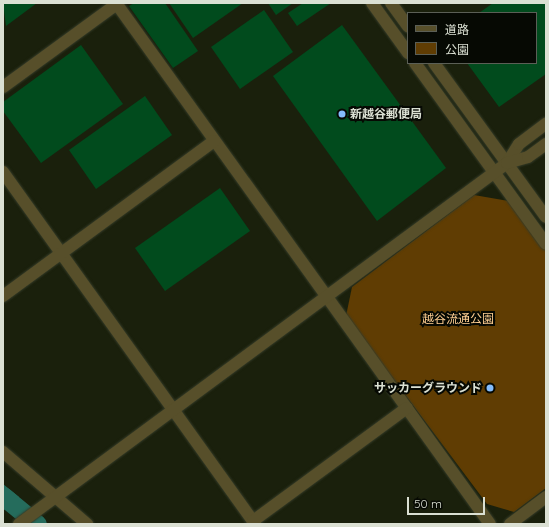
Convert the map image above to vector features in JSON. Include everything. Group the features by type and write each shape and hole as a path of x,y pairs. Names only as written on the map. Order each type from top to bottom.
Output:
{"street":[{"path":"3,87 116,3 490,524"},
{"path":"372,3 407,53"},
{"path":"391,3 407,25"},
{"path":"416,64 546,244"},
{"path":"435,64 546,217"},
{"path":"507,163 519,144 546,124"},
{"path":"3,296 214,141"},
{"path":"19,524 54,495 326,297 494,172 507,163 528,157 546,144"},
{"path":"3,172 62,253 171,409 254,523 407,408"},
{"path":"3,452 87,524"},
{"path":"510,524 546,497"}],"green space":[{"name":"越谷流通公園","path":"474,195 514,202 546,248 546,488 514,512 487,504 346,316 352,287"}],"water":[{"path":"3,484 19,497 4,510 3,509"}],"building":[{"path":"3,3 37,3 6,26"},
{"path":"134,3 165,3 198,51 173,68 129,6"},
{"path":"169,3 243,3 193,38"},
{"path":"268,3 293,3 276,15"},
{"path":"303,3 331,3 297,26 288,13"},
{"path":"493,3 546,3 546,74 499,107 468,64 537,64 537,12 480,12"},
{"path":"264,10 293,52 240,89 211,47"},
{"path":"342,25 446,168 377,221 273,76"},
{"path":"81,45 123,104 41,163 3,111 3,102"},
{"path":"145,96 172,135 96,189 69,150"},
{"path":"220,188 250,231 165,291 135,248"}],"waterway":[{"path":"3,496 37,524"}],"place":[{"name":"新越谷郵便局","path":"342,114"},
{"name":"サッカーグラウンド","path":"490,388"}]}
